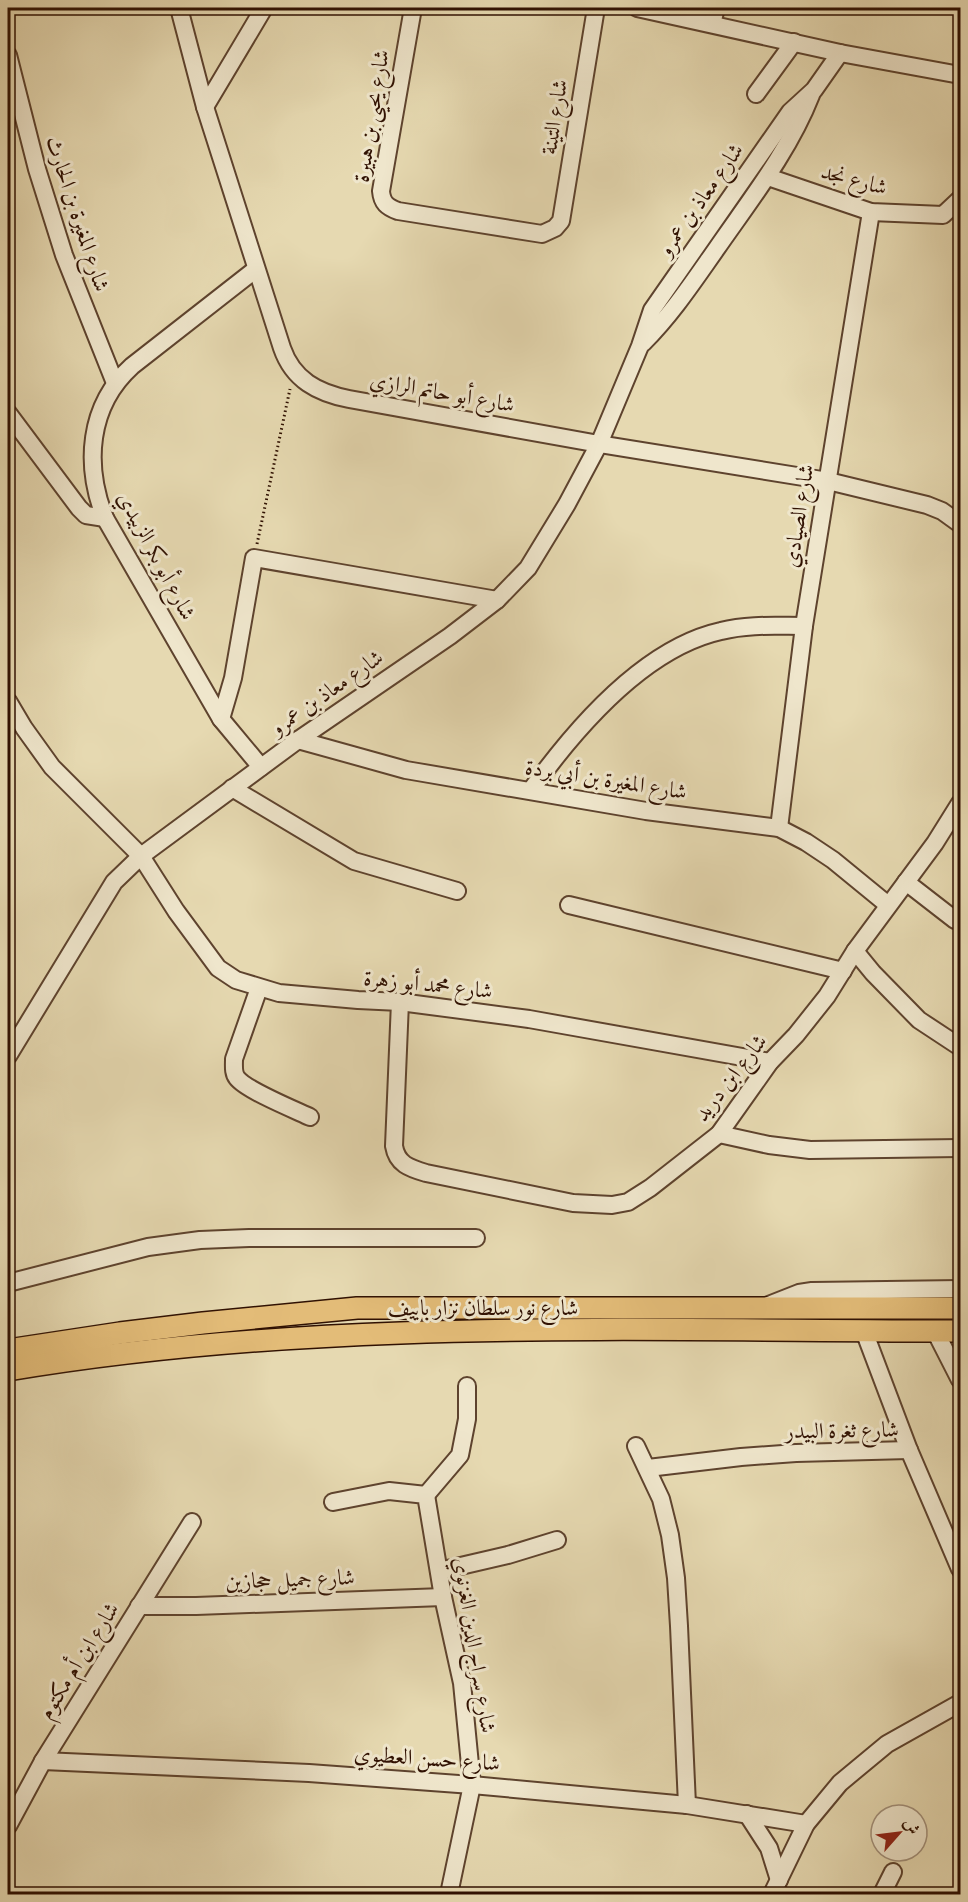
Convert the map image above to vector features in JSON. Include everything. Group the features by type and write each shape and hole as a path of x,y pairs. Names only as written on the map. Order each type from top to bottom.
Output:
{"main road":[{"name":"شارع نور سلطان نزار باييف","path":"8,1350 191,1324 357,1308 960,1308"},
{"name":"شارع نور سلطان نزار باييف","path":"8,1370 154,1348 383,1333 960,1331"}],"street":[{"name":"شارع أبو حاتم الرازي","path":"179,8 205,107 282,348 294,372 312,387 339,397 599,444 828,481 927,505 942,511 960,524"},
{"path":"205,107 264,8"},
{"name":"شارع يحيى بن هبيرة","path":"413,8 381,191 383,201 398,211 539,234 553,230"},
{"name":"شارع التينة","path":"553,230 561,221 596,8"},
{"path":"637,8 714,16 794,42 840,53 960,75"},
{"path":"756,94 794,42"},
{"name":"شارع معاذ بن عمرو","path":"640,346 665,320 768,177 801,121 814,90 840,53"},
{"name":"شارع المغيرة بن الحارث","path":"8,55 37,169 64,255 115,383"},
{"name":"شارع معاذ بن عمرو","path":"8,1056 114,882 141,856 261,766 450,636 515,583 532,561 567,504 599,444 640,346 652,310 790,112 814,90"},
{"name":"شارع نجد","path":"768,177 871,212 943,215 960,199"},
{"name":"شارع الصيادي","path":"779,828 804,626 871,212"},
{"name":"شارع أبو بكر الزبيدي","path":"256,269 132,366 115,383 104,400 92,458 93,482 105,518 221,719 261,766"},
{"path":"8,413 79,508 90,516 105,518"},
{"path":"221,719 233,678 254,558 496,600"},
{"path":"531,790 559,752 596,710 638,674 667,654 699,638 720,631 745,627 804,626"},
{"name":"شارع محمد أبو زهرة","path":"8,700 24,728 52,767 141,856 176,911 218,968 236,980 279,993 400,1002 529,1020 770,1062"},
{"name":"شارع المغيرة بن أبي بردة","path":"298,740 406,770 646,810 779,828 806,842 832,860 888,905"},
{"path":"232,788 354,861 457,891"},
{"name":"شارع ابن دريد","path":"400,1002 394,1146 396,1155 403,1165 426,1173 573,1203 621,1205 650,1188 719,1134 770,1062 812,1016 960,803"},
{"path":"906,882 955,920"},
{"path":"569,905 843,971"},
{"path":"855,951 919,1020 960,1047"},
{"path":"259,988 234,1059 233,1069 236,1077 251,1088 310,1117"},
{"path":"719,1134 769,1145 810,1150 960,1148"},
{"path":"8,1283 148,1247 200,1240 476,1238"},
{"path":"761,1308 790,1296 812,1291 960,1289"},
{"path":"864,1331 909,1450"},
{"path":"935,1331 960,1380"},
{"path":"333,1502 388,1491 426,1495 460,1455 467,1419 467,1386"},
{"path":"636,1446 661,1499 670,1534 676,1578 687,1805"},
{"name":"شارع ثغرة البيدر","path":"648,1468 774,1454 909,1450 960,1569"},
{"name":"شارع سراج الدين الغزنوي","path":"426,1495 443,1597 462,1683 472,1785 449,1894"},
{"name":"شارع ابن أم مكتوم","path":"8,1826 43,1761 192,1522"},
{"path":"439,1571 508,1555 557,1540"},
{"name":"شارع جميل حجازين","path":"139,1606 443,1597"},
{"path":"775,1887 806,1824 840,1783 887,1744 960,1702"},
{"name":"شارع حسن العطيوي","path":"43,1761 309,1773 472,1785 687,1805 806,1824"},
{"path":"747,1814 769,1848 775,1887"},
{"path":"882,1894 893,1872"}],"path":[{"path":"254,558 294,372"}]}
